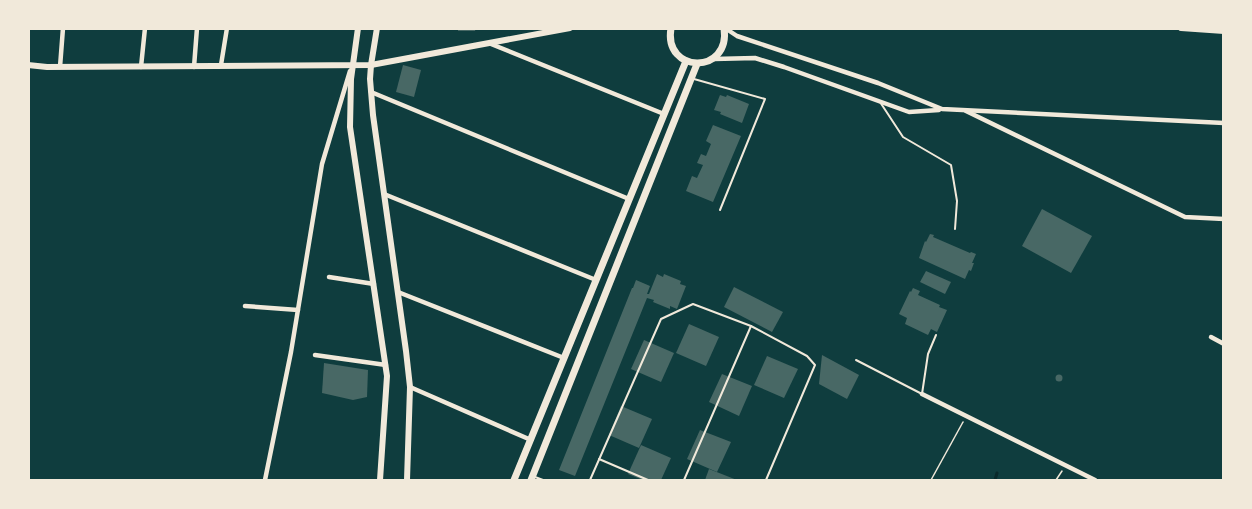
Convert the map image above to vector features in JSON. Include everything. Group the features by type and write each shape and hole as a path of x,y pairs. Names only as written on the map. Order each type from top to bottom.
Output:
{"main road":[{"path":"671,28 671,45 675,52 686,61 697,64 706,63 720,52 724,45 724,28"},
{"path":"514,480 686,61"},
{"path":"532,478 697,64"}],"street":[{"path":"60,67 63,28"},
{"path":"141,67 145,28"},
{"path":"194,67 197,28"},
{"path":"221,65 227,28"},
{"path":"358,28 352,65 350,127 387,376 380,480"},
{"path":"377,28 371,65 371,92 410,387 408,480"},
{"path":"529,37 530,28"},
{"path":"28,65 60,67 371,65 570,28"},
{"path":"724,28 736,36 878,83 942,109"},
{"path":"1181,28 1224,31"},
{"path":"491,44 664,114"},
{"path":"714,58 754,58 909,112 942,109 1224,123"},
{"path":"265,480 291,352 322,164 352,65"},
{"path":"371,92 629,199"},
{"path":"964,110 1185,218 1224,219"},
{"path":"384,194 596,280"},
{"path":"330,277 374,284"},
{"path":"398,292 564,358"},
{"path":"245,306 298,310"},
{"path":"1211,337 1224,344"},
{"path":"315,356 386,365"},
{"path":"410,387 531,440"},
{"path":"922,394 1095,480"}],"lane":[{"path":"692,79 765,99 720,210"},
{"path":"878,100 903,137 951,165 957,201 955,229"},
{"path":"590,480 661,319 693,304 751,326 807,356 815,365 766,480"},
{"path":"684,480 751,326"},
{"path":"856,360 922,394 928,354 936,335"},
{"path":"600,459 648,480"},
{"path":"532,478 543,480"}],"path":[{"path":"931,480 966,416"},
{"path":"1056,480 1065,466"}],"building":[{"path":"458,28 476,28 475,31 458,31"},
{"path":"403,65 421,70 414,97 396,92"},
{"path":"720,95 726,97 727,95 749,104 742,123 714,110"},
{"path":"713,125 741,136 713,202 686,191 692,176 697,178 703,165 697,163 701,154 706,156 711,144 706,141"},
{"path":"1042,209 1092,236 1071,273 1022,246"},
{"path":"930,234 976,254 971,271 969,270 965,279 919,258"},
{"path":"926,271 951,282 945,294 920,282"},
{"path":"657,274 663,277 664,274 681,281 680,284 686,286 677,309 670,306 670,309 647,298 575,476 559,470 636,280 650,286 647,294 649,294"},
{"path":"734,287 783,312 772,332 724,307"},
{"path":"913,288 920,291 918,295 947,310 937,332 931,329 928,335 905,324 907,318 899,314"},
{"path":"689,324 719,337 706,366 676,353"},
{"path":"644,340 674,353 661,382 631,369"},
{"path":"822,355 859,375 847,399 819,384"},
{"path":"767,356 798,369 784,398 754,385"},
{"path":"324,363 368,370 367,397 353,400 322,393"},
{"path":"722,374 752,386 739,416 709,402"},
{"path":"1059,374 1063,378 1059,382 1055,378"},
{"path":"621,406 652,419 639,448 609,435"},
{"path":"700,430 731,442 717,472 687,459"},
{"path":"641,445 671,458 661,480 643,480 628,474"},
{"path":"709,469 737,480 705,480"}],"waterway":[{"path":"995,480 997,473"}]}
